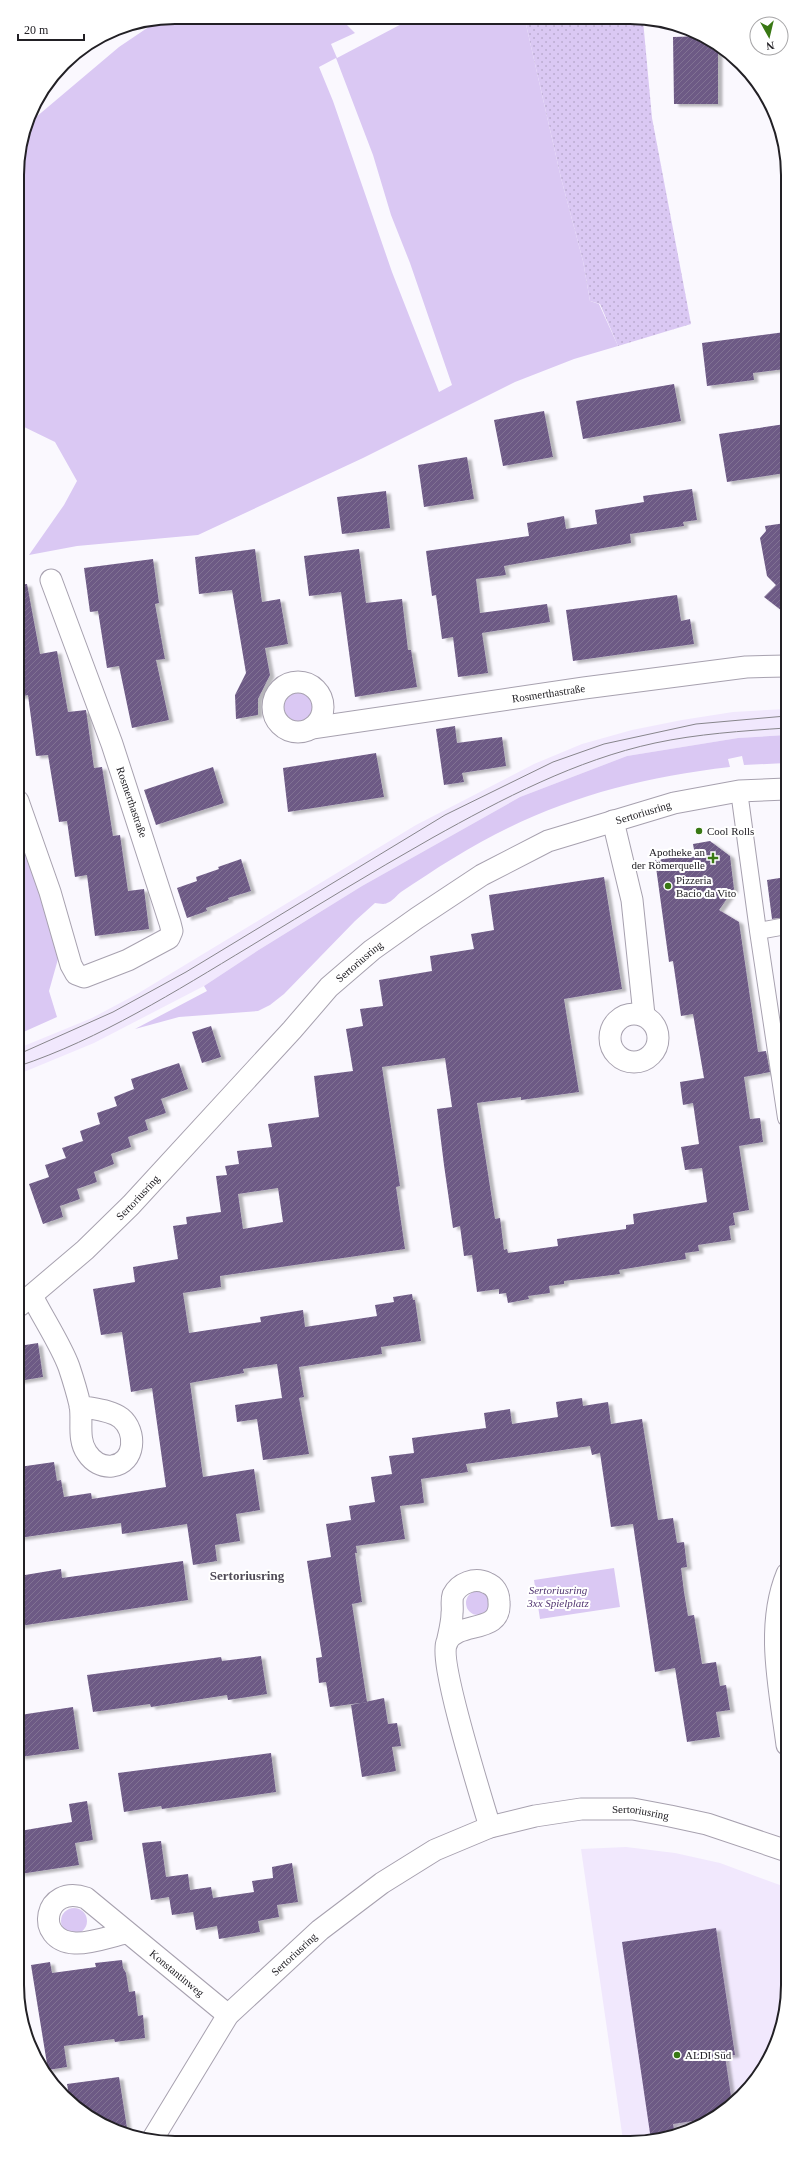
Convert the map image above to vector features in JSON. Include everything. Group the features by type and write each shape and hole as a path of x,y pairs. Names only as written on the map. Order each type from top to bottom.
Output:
{"street":[{"name":"Rosmerthastraße","path":"24,818 50,892 71,965 76,974 84,977 160,944 169,938 172,931 148,850 112,744 51,580"},
{"name":"Rosmerthastraße","path":"312,728 584,688 746,667 781,666"},
{"name":"Sertoriusring","path":"80,1406 68,1365 26,1301 85,1250 131,1205 292,1030 329,986 372,950 482,875 548,842 674,803 739,791 781,789"},
{"path":"739,791 781,1085"},
{"path":"613,821 632,900 644,1015"},
{"path":"758,932 781,927"},
{"path":"781,1596 781,1609"},
{"path":"781,1622 775,1646 781,1696"},
{"path":"447,1643 446,1655 455,1702 490,1827"},
{"name":"Sertoriusring","path":"155,2135 228,2015 320,1930 382,1883 435,1850 490,1827 535,1816 581,1808 633,1809 707,1824 781,1849"},
{"name":"Konstantinweg","path":"126,1932 228,2015"}],"shaded area":[{"path":"781,709 781,735 738,738 627,756 520,797 362,886 257,951 204,986 94,1043 24,1072 24,1046 92,1018 137,994 416,825 534,764 582,744 632,730 733,712"},
{"path":"626,1847 675,1853 720,1863 781,1885 781,1995 776,2024 765,2052 750,2077 737,2092 722,2105 697,2120 669,2131 640,2136 622,2136 581,1849"}],"green space":[{"path":"165,24 346,24 355,33 331,44 337,58 402,24 526,24 561,178 583,261 590,301 599,304 618,346 574,359 515,382 363,458 198,535 77,546 29,555 64,505 77,481 55,442 24,427 25,156 29,136 36,117 119,47 150,26","holes":["336,58 373,155 391,215 410,263 452,385 439,392 392,272 333,101 319,67"]},
{"path":"526,24 643,24 652,118 691,324 618,346 600,304 590,301 583,261 561,178"},
{"path":"298,692 309,696 313,707 309,718 298,722 287,718 283,707 287,696"},
{"path":"781,735 781,763 744,765 742,756 728,759 730,767 692,772 620,787 551,809 518,823 452,859 401,892 393,900 384,904 375,903 355,921 284,994 270,1005 258,1011 179,1017 135,1029 207,991 204,986 257,951 362,886 520,797 627,756 738,738"},
{"path":"24,837 60,952 49,991 57,1017 24,1032"},
{"name":"Sertoriusring 3xx Spielplatz","path":"614,1568 620,1607 540,1619 534,1580"},
{"path":"478,1591 483,1592 489,1598 489,1608 483,1614 478,1615 473,1614 467,1608 466,1603 467,1598 473,1592"},
{"path":"74,1908 83,1912 87,1921 83,1930 74,1934 65,1930 61,1921 65,1912"}],"building":[{"path":"689,36 718,52 718,104 674,104 673,37"},
{"path":"781,333 781,370 753,373 754,380 707,386 702,343"},
{"path":"674,384 681,421 583,439 576,401"},
{"path":"544,411 553,457 503,466 494,420"},
{"path":"781,425 781,474 727,482 719,434"},
{"path":"467,457 474,499 424,507 418,465"},
{"path":"692,489 697,520 683,522 684,526 630,534 631,543 504,566 506,575 476,579 480,613 547,604 550,622 482,633 488,673 458,677 453,637 442,639 436,595 432,596 426,551 529,536 527,523 564,516 566,529 597,524 595,510 644,502 643,496"},
{"path":"386,491 390,528 342,534 337,497"},
{"path":"781,524 781,610 764,597 776,585 767,576 760,538 766,531 765,526"},
{"path":"255,549 262,602 280,599 288,644 265,648 270,675 258,699 258,715 236,719 235,695 246,673 232,590 199,594 195,557"},
{"path":"359,549 366,603 402,599 408,650 411,650 417,687 355,697 341,592 309,596 304,556"},
{"path":"153,559 159,603 155,604 165,659 156,660 169,720 132,728 119,666 107,668 98,611 90,612 84,568"},
{"path":"24,584 27,584 40,654 57,651 68,712 86,710 94,768 102,767 113,836 120,835 128,891 144,889 149,929 95,936 87,875 75,877 67,821 59,822 48,755 36,756 28,695 24,696"},
{"path":"677,595 681,621 690,619 694,644 573,661 566,610"},
{"path":"455,726 457,743 502,737 506,766 462,773 464,782 444,785 436,729"},
{"path":"376,753 384,797 288,812 283,768"},
{"path":"213,767 224,803 156,825 144,790"},
{"path":"710,841 730,856 734,889 719,910 739,922 758,1052 766,1051 770,1072 744,1077 750,1119 760,1118 763,1142 739,1146 749,1210 733,1213 735,1225 729,1226 731,1240 698,1245 699,1251 685,1253 686,1259 619,1270 620,1274 564,1281 564,1284 549,1286 550,1293 528,1296 529,1299 508,1303 506,1293 499,1294 499,1289 477,1292 472,1255 464,1256 460,1226 453,1228 444,1165 437,1109 452,1107 445,1058 382,1067 400,1186 396,1187 405,1249 220,1276 221,1287 183,1293 189,1333 261,1322 260,1317 303,1310 305,1327 377,1316 375,1305 394,1302 393,1297 412,1294 413,1300 415,1300 421,1341 381,1347 382,1354 299,1367 304,1397 299,1398 309,1454 263,1460 257,1419 237,1422 235,1405 282,1398 277,1364 243,1369 244,1373 190,1383 203,1477 254,1469 260,1510 236,1514 240,1541 215,1545 217,1561 193,1565 187,1524 122,1534 121,1523 24,1537 24,1466 54,1462 57,1481 61,1480 64,1497 91,1493 92,1499 166,1487 152,1388 131,1392 122,1332 101,1335 93,1289 135,1282 133,1267 178,1259 173,1226 187,1224 186,1217 221,1212 216,1176 227,1175 225,1166 239,1164 237,1151 272,1147 268,1124 319,1117 314,1076 353,1071 346,1029 363,1026 360,1009 383,1006 379,980 432,971 430,956 474,949 471,934 494,930 489,895 604,877 622,989 564,999 579,1092 521,1100 521,1097 477,1103 495,1219 500,1218 504,1250 507,1249 508,1253 558,1246 557,1239 626,1229 626,1225 634,1224 633,1214 707,1202 702,1168 685,1170 681,1147 699,1144 693,1103 683,1105 680,1082 704,1078 693,1014 681,1016 673,961 669,962 655,860 695,855 693,844","holes":["278,1188 283,1222 243,1229 238,1194"]},
{"path":"241,859 251,891 228,898 229,900 206,908 207,911 187,918 177,888 197,881 196,877 219,869 218,867"},
{"path":"781,878 781,918 772,919 767,880"},
{"path":"211,1026 221,1057 202,1063 192,1032"},
{"path":"179,1063 188,1089 161,1099 166,1113 145,1120 148,1130 128,1137 131,1147 111,1154 114,1164 94,1172 97,1182 77,1189 80,1199 60,1206 63,1217 43,1224 29,1184 49,1177 45,1165 66,1158 62,1148 83,1141 80,1131 100,1124 97,1113 117,1106 114,1097 134,1089 131,1079"},
{"path":"38,1343 43,1377 24,1380 24,1345"},
{"path":"582,1398 583,1406 608,1402 611,1424 642,1419 658,1520 673,1518 677,1543 684,1542 687,1567 681,1568 684,1592 688,1616 694,1615 702,1664 716,1662 720,1686 726,1685 730,1710 716,1712 720,1737 687,1742 675,1668 655,1672 633,1524 611,1527 600,1453 592,1455 590,1446 466,1464 468,1472 421,1479 424,1503 400,1506 405,1539 356,1546 357,1553 355,1553 362,1602 352,1604 367,1702 330,1707 326,1682 319,1683 316,1658 322,1657 307,1561 331,1557 326,1524 351,1520 349,1506 375,1502 371,1477 392,1474 389,1456 414,1453 412,1438 486,1428 484,1413 510,1409 512,1424 558,1417 556,1402"},
{"path":"183,1561 188,1600 24,1625 24,1575 61,1569 62,1578"},
{"path":"261,1656 267,1694 228,1700 227,1695 151,1707 150,1704 93,1712 87,1675 221,1657 222,1661"},
{"path":"384,1698 388,1724 397,1723 401,1746 392,1747 396,1771 362,1777 351,1705"},
{"path":"73,1707 79,1749 24,1756 24,1714"},
{"path":"271,1753 276,1792 162,1809 161,1806 124,1812 118,1773"},
{"path":"87,1801 93,1840 75,1843 79,1865 24,1873 24,1830 72,1822 69,1804"},
{"path":"161,1841 166,1877 188,1874 190,1890 211,1887 213,1898 254,1892 252,1881 273,1878 272,1867 292,1863 298,1902 277,1905 279,1917 258,1921 260,1932 219,1939 217,1926 196,1930 193,1912 172,1915 169,1897 151,1900 142,1843"},
{"path":"716,1928 735,2055 725,2056 731,2096 722,2105 696,2121 673,2124 674,2129 650,2135 622,1942"},
{"path":"122,1960 129,1992 135,1991 138,2016 143,2015 145,2038 115,2042 114,2039 64,2046 67,2067 50,2070 47,2065 31,1965 50,1962 52,1973 96,1967 95,1963"},
{"path":"119,2077 127,2128 100,2116 83,2105 68,2092 67,2084"}],"tram line":[{"path":"24,1052 113,1012 186,972 445,815 553,762 604,744 696,724 781,716"},
{"path":"24,1064 79,1042 137,1013 409,851 458,823 540,782 568,770 626,750 655,743 703,735 781,728"}],"place":[{"name":"Cool Rolls","path":"699,831"},
{"name":"Apotheke an der Römerquelle","path":"713,858"},
{"name":"Pizzeria Bacio da Vito","path":"668,886"},
{"name":"ALDI Süd","path":"677,2055"}],"district":[{"name":"Sertoriusring","path":"247,1575"}]}
